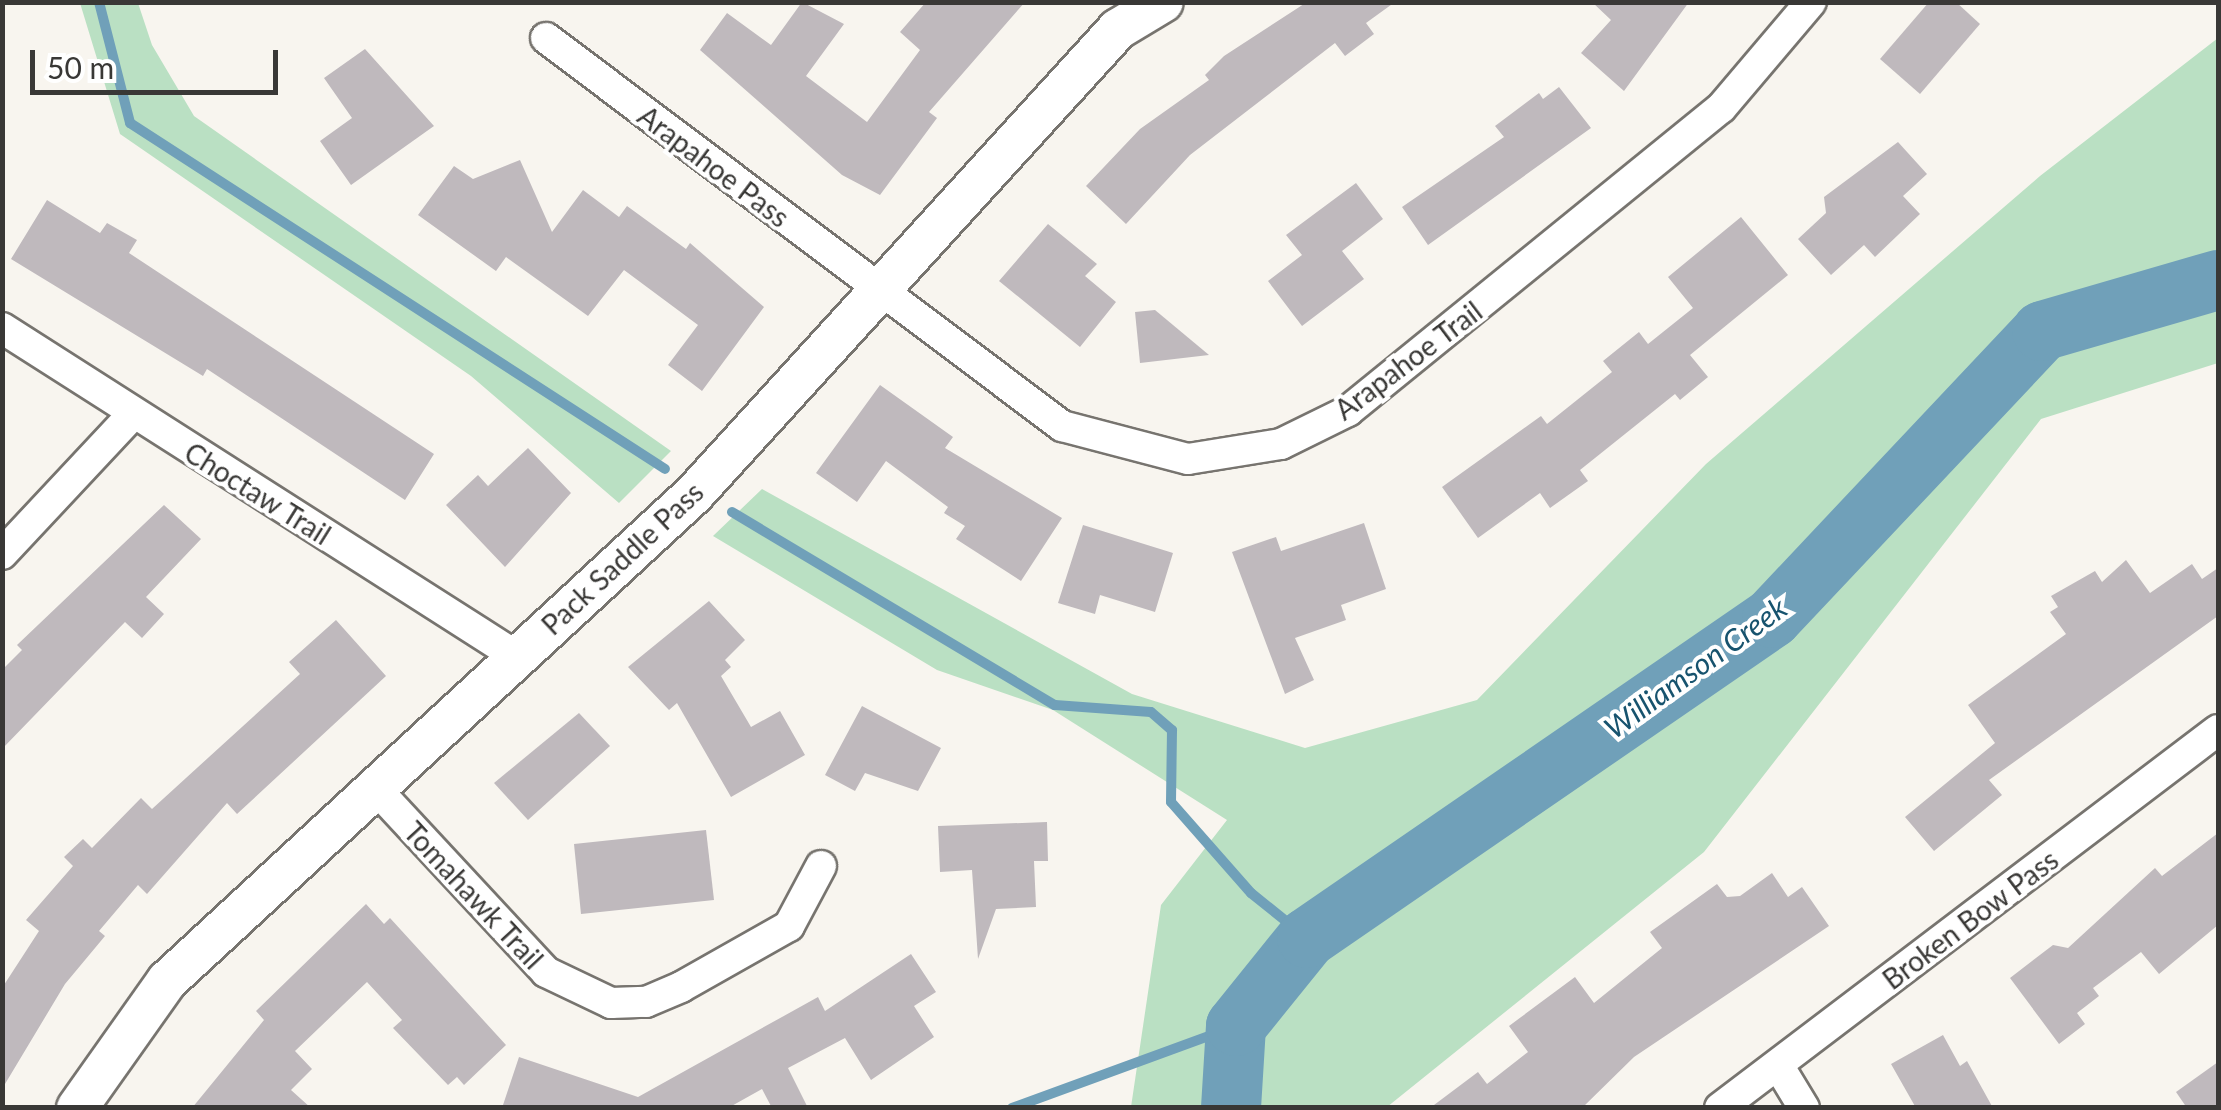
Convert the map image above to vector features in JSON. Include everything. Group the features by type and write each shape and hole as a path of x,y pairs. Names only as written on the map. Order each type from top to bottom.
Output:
{"street":[{"name":"Pack Saddle Pass","path":"77,1108 167,981 694,494 881,294 1118,29 1163,2"},
{"name":"Arapahoe Trail","path":"881,294 1062,426 1188,459 1281,444 1348,411 1721,108 1812,2"},
{"name":"Arapahoe Pass","path":"546,38 881,294"},
{"name":"Choctaw Trail","path":"2,328 516,656"},
{"path":"2,554 133,414"},
{"name":"Broken Bow Pass","path":"1720,1108 2218,730"},
{"name":"Tomahawk Trail","path":"377,790 546,972 611,1003 646,1002 681,987 789,926 820,866"},
{"path":"1778,1065 1804,1108"}],"green space":[{"path":"80,3 138,3 152,45 194,116 671,451 619,503 471,376 120,134"},
{"path":"2218,38 2218,363 2041,419 1704,852 1387,1107 1131,1107 1161,905 1227,820 1053,710 937,670 713,536 762,489 1132,694 1305,748 1477,700 1706,464 2040,176"}],"building":[{"path":"802,2 844,24 806,76 867,122 920,50 900,32 926,2 1025,2 929,112 937,118 880,195 842,175 700,50 727,13 771,45"},
{"path":"1307,2 1395,2 1366,23 1374,34 1345,56 1335,43 1190,155 1126,224 1086,186 1140,129 1209,80 1205,75 1224,56"},
{"path":"1592,2 1689,2 1624,91 1581,53 1611,20"},
{"path":"1929,2 1956,2 1980,24 1920,94 1880,59"},
{"path":"365,49 434,126 351,185 320,141 352,118 324,78"},
{"path":"1559,87 1591,128 1428,245 1402,207 1504,137 1495,126 1539,93 1543,99"},
{"path":"1898,142 1927,174 1903,196 1920,214 1875,257 1864,245 1831,275 1798,239 1826,213 1824,197"},
{"path":"520,160 552,232 583,190 619,217 627,206 686,249 690,243 764,307 702,391 668,365 698,325 624,270 588,316 506,257 496,271 418,215 454,166 473,179"},
{"path":"1356,183 1383,219 1342,251 1364,279 1302,326 1268,281 1302,255 1286,235"},
{"path":"47,200 100,233 107,223 137,240 129,253 434,454 405,500 207,369 203,376 11,259"},
{"path":"1741,217 1788,275 1690,355 1708,377 1680,400 1675,394 1580,470 1588,481 1550,508 1540,493 1478,538 1442,487 1541,416 1547,424 1612,372 1603,361 1639,332 1648,344 1693,308 1668,277"},
{"path":"1048,224 1097,264 1085,276 1116,302 1080,347 999,281"},
{"path":"1155,310 1209,355 1140,363 1135,312"},
{"path":"880,385 953,437 945,448 1062,518 1021,581 956,539 965,526 944,513 948,507 886,461 857,502 816,473"},
{"path":"528,448 571,493 505,567 446,505 478,475 488,486"},
{"path":"164,505 201,539 146,597 164,614 142,638 125,622 2,749 2,670 22,650 17,645"},
{"path":"1364,523 1386,589 1341,605 1346,620 1295,638 1314,680 1285,694 1232,552 1276,537 1281,551"},
{"path":"1083,525 1173,553 1155,612 1100,595 1095,614 1058,603"},
{"path":"2126,560 2150,593 2192,564 2202,579 2218,568 2218,616 1989,780 2002,795 1934,851 1905,817 1995,743 1968,705 2066,634 2050,612 2058,607 2051,596 2095,571 2102,582"},
{"path":"709,601 745,640 725,660 731,667 721,676 751,727 780,711 805,755 731,797 677,703 669,710 628,667"},
{"path":"336,620 386,676 237,814 227,803 147,894 138,885 99,931 105,936 65,984 2,1089 2,988 39,931 26,920 73,866 64,857 83,839 92,848 141,798 152,809 300,674 289,662"},
{"path":"862,706 941,748 918,791 865,773 855,791 825,775"},
{"path":"579,713 610,746 528,820 494,783"},
{"path":"1047,822 1048,861 1034,861 1036,907 996,909 978,959 972,870 940,872 938,826"},
{"path":"706,830 714,900 581,914 574,844"},
{"path":"2218,833 2218,925 2159,974 2141,952 2093,988 2099,996 2077,1013 2085,1024 2059,1044 2010,978 2053,945 2068,948 2155,868 2162,876"},
{"path":"1772,873 1788,897 1802,887 1829,926 1634,1057 1582,1108 1430,1108 1478,1072 1487,1084 1528,1052 1509,1026 1575,977 1594,1003 1662,948 1650,932 1717,884 1727,897 1740,896"},
{"path":"366,904 384,924 390,918 506,1045 464,1085 457,1077 448,1085 393,1028 402,1020 367,982 295,1051 312,1069 291,1090 311,1108 192,1108 264,1020 256,1011"},
{"path":"911,954 936,992 914,1006 934,1037 871,1080 845,1038 788,1068 808,1108 772,1108 762,1089 728,1108 502,1108 519,1057 638,1097 818,997 825,1011"},
{"path":"1943,1035 1960,1066 1967,1061 1993,1108 1916,1108 1891,1064"},
{"path":"2218,1062 2218,1108 2187,1108 2176,1092"}],"waterway":[{"path":"99,2 130,123 665,469"},
{"name":"Williamson Creek","path":"1231,1108 1236,1026 1307,938 1772,618 2042,331 2218,280"},
{"path":"732,512 1055,705 1151,712 1172,730 1171,802 1251,893 1307,938"},
{"path":"1012,1108 1236,1026"}]}
